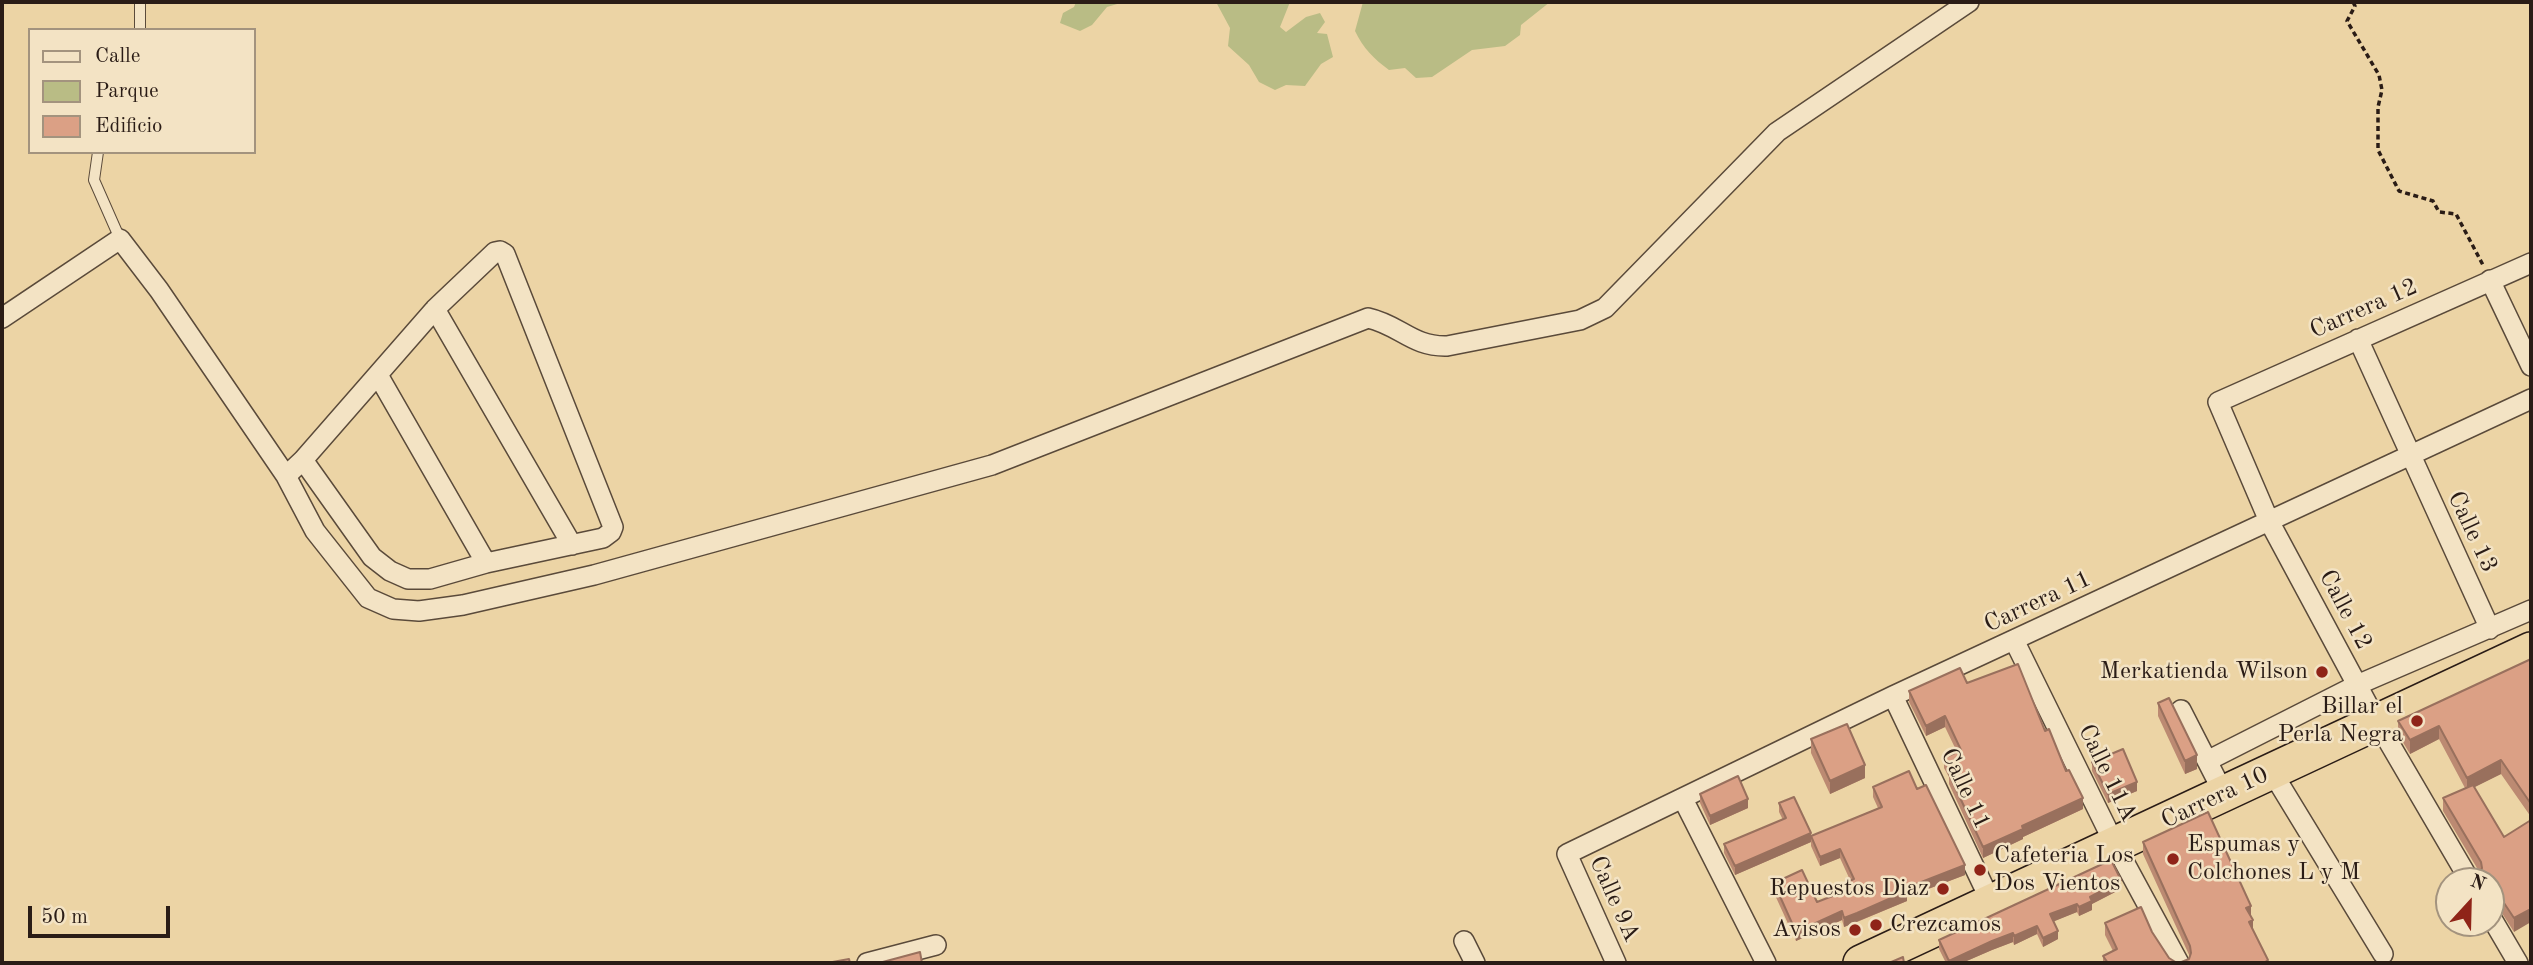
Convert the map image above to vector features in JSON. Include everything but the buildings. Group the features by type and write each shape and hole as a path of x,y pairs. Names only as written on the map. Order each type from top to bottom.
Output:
{"highway":[{"name":"Carrera 10","path":"1861,963 2531,650"}],"street":[{"path":"2,318 120,239 159,290 286,476 315,531 368,598 393,609 419,611 463,605 594,575 992,465 1368,318 1383,321 1417,342 1431,347 1580,320 1605,308 1777,132 1969,2"},
{"path":"286,476 435,309 495,252 500,251 505,254 613,527 603,538 486,563 430,579 408,579 390,571 372,556 303,460"},
{"name":"Carrera 12","path":"2269,521 2218,402 2531,263"},
{"path":"2490,279 2531,366"},
{"path":"435,309 572,544"},
{"name":"Calle 13","path":"2358,339 2490,629"},
{"path":"378,375 486,563"},
{"name":"Carrera 11","path":"1567,854 1894,696 2531,398"},
{"name":"Calle 12","path":"2269,521 2377,722"},
{"path":"2207,761 2357,685 2531,610"},
{"name":"Calle 11A","path":"2014,640 2115,845 2179,963"},
{"name":"Calle 11","path":"1894,696 1992,902"},
{"path":"2182,710 2224,794"},
{"path":"2377,722 2462,867"},
{"path":"2272,772 2383,954"},
{"path":"1683,799 1766,963"},
{"name":"Calle 9A","path":"1567,854 1616,963"},
{"path":"2505,937 2520,959"},
{"path":"1464,941 1475,963"},
{"path":"867,963 936,945"}],"lane":[{"path":"140,2 140,28"},
{"path":"98,154 94,180 120,239"}],"path":[{"path":"2353,2 2355,5 2347,21 2379,75 2382,90 2378,107 2378,150 2399,191 2433,201 2438,212 2456,214 2490,279"}],"green space":[{"path":"1076,2 1124,2 1107,7 1092,25 1080,31 1060,23 1063,13 1074,7"},
{"path":"1216,2 1290,2 1280,27 1286,32 1306,17 1320,13 1325,22 1317,33 1327,34 1333,57 1321,64 1305,86 1286,85 1275,90 1259,82 1249,65 1228,46 1230,28"},
{"path":"1363,2 1550,2 1521,25 1520,35 1505,46 1472,50 1432,77 1416,78 1405,68 1389,70 1362,43 1355,31"}],"place":[{"name":"Merkatienda Wilson","path":"2322,672"},
{"name":"Billar el Perla Negra","path":"2417,721"},
{"name":"Espumas y Colchones L y M","path":"2173,859"},
{"name":"Cafeteria Los Dos Vientos","path":"1980,870"},
{"name":"Repuestos Diaz","path":"1943,889"},
{"name":"Crezcamos","path":"1876,925"},
{"name":"Avisos","path":"1855,930"}]}
